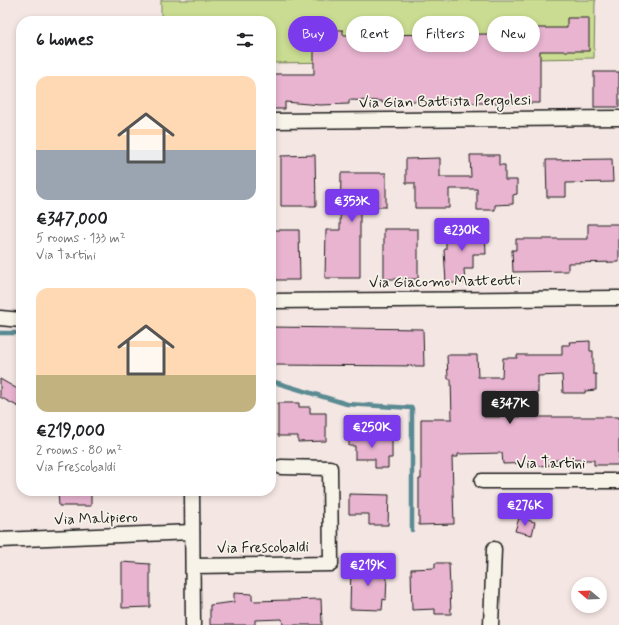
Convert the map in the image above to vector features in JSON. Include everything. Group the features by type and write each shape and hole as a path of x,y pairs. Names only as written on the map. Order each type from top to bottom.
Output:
{"street":[{"name":"Via Gian Battista Pergolesi","path":"276,121 619,118"},
{"name":"Via Giacomo Matteotti","path":"276,301 619,298"},
{"path":"0,318 16,320"},
{"name":"Via Frescobaldi","path":"193,566 331,564 330,468 280,467"},
{"name":"Via Tartini","path":"482,480 619,481"},
{"path":"192,496 193,625"},
{"name":"Via Malipiero","path":"0,540 192,532"},
{"path":"491,625 494,549"}],"green space":[{"path":"161,0 596,0 594,58 276,63 276,16 161,16"}],"building":[{"path":"567,18 589,18 589,51 540,51 540,28 567,28"},
{"path":"338,30 343,30 343,35 346,35 346,52 404,52 404,35 412,35 412,52 479,52 479,34 487,34 487,52 540,52 540,103 432,103 432,101 400,101 400,103 382,103 382,101 349,100 349,104 320,105 285,102 285,109 276,109 276,74 314,74 314,52 338,52"},
{"path":"594,72 619,72 619,107 594,107"},
{"path":"315,155 316,206 281,206 281,156"},
{"path":"470,155 499,155 499,165 505,165 505,180 517,180 517,194 513,195 513,204 495,205 495,210 477,210 477,189 449,189 449,208 415,208 415,183 406,183 406,159 440,158 440,177 471,177"},
{"path":"612,159 613,182 566,183 566,197 547,197 546,160"},
{"path":"341,173 386,173 386,207 360,207 360,278 325,278 326,230 340,230"},
{"path":"588,224 619,224 619,262 568,263 568,271 513,272 512,250 516,250 516,239 588,239"},
{"path":"384,229 418,229 418,279 384,279"},
{"path":"446,229 485,229 486,254 473,254 473,269 464,269 465,283 446,283 444,250 446,249"},
{"path":"276,230 299,230 300,280 276,280"},
{"path":"276,327 423,329 424,366 276,365"},
{"path":"590,341 590,351 593,351 593,374 596,374 596,390 585,391 585,393 563,393 562,375 538,376 538,393 484,393 484,417 619,417 619,465 594,465 594,460 555,460 555,465 536,466 536,463 503,464 502,453 458,454 458,457 452,457 454,524 419,525 421,419 452,419 451,379 448,379 447,355 477,355 478,377 502,377 503,358 517,358 517,355 562,355 562,345 570,345 569,342"},
{"path":"0,379 16,388 16,405 0,397"},
{"path":"278,403 299,403 299,407 310,407 310,413 326,413 326,441 298,442 298,436 278,436"},
{"path":"349,431 362,431 362,438 392,438 392,458 388,458 388,468 375,468 375,459 355,459 355,446 349,446"},
{"path":"349,494 389,495 388,525 369,525 369,514 349,514"},
{"path":"58,496 91,496 91,506 59,506"},
{"path":"519,518 535,522 532,535 515,531"},
{"path":"122,562 150,564 150,607 122,608"},
{"path":"435,563 449,563 451,614 435,614 435,609 412,610 411,569 435,568"},
{"path":"351,564 383,564 383,574 387,575 386,600 383,599 382,610 350,609"},
{"path":"234,593 252,594 252,600 255,601 321,599 322,625 283,625 282,619 255,620 255,625 210,625 210,605 234,602"}],"waterway":[{"path":"0,333 16,333"},
{"path":"276,383 347,404 412,408 412,530"}]}
